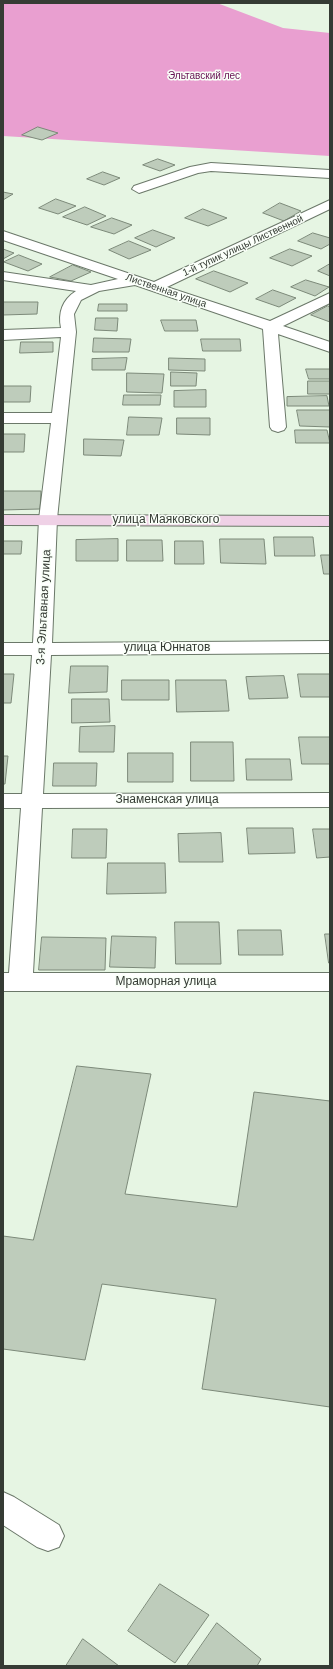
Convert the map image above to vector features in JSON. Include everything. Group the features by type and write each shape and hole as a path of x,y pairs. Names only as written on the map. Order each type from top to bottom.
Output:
{"street":[{"path":"139,189 195,170 211,167 330,174"},
{"name":"1-й тупик улицы Лиственной","path":"155,287 330,204"},
{"name":"Лиственная улица","path":"3,235 330,347"},
{"path":"3,276 91,289"},
{"name":"3-я Эльтавная улица","path":"12,982 32,801 42,649 48,519 69,332 67,315 70,303 76,295 91,289 134,281"},
{"path":"278,428 270,327 330,297"},
{"path":"3,335 69,332"},
{"path":"3,418 59,418"},
{"name":"улица Маяковского","path":"3,520 330,521"},
{"name":"улица Юннатов","path":"3,649 330,647"},
{"name":"Знаменская улица","path":"3,801 330,800"},
{"name":"Мраморная улица","path":"12,982 330,982"},
{"path":"3,1507 48,1536"}],"green space":[{"name":"Эльтавский лес","path":"3,3 217,3 283,28 330,33 330,156 3,136"}],"building":[{"path":"38,127 58,133 42,140 22,135"},
{"path":"158,159 175,165 160,171 143,165"},
{"path":"103,172 120,178 104,185 87,179"},
{"path":"3,192 13,194 3,200"},
{"path":"56,199 76,206 58,214 39,208"},
{"path":"280,203 301,211 284,221 263,213"},
{"path":"85,207 106,216 87,225 63,217"},
{"path":"203,209 227,218 208,226 185,218"},
{"path":"112,218 132,225 114,234 91,227"},
{"path":"153,230 175,238 156,247 135,238"},
{"path":"313,233 330,238 330,244 321,249 298,241"},
{"path":"129,241 151,250 129,259 109,250"},
{"path":"3,249 14,253 3,259"},
{"path":"290,249 312,256 292,266 270,258"},
{"path":"19,255 42,264 28,271 4,262"},
{"path":"330,264 330,276 318,271"},
{"path":"73,265 91,272 71,281 50,277"},
{"path":"214,271 248,283 230,292 196,279"},
{"path":"306,280 329,287 315,296 291,287"},
{"path":"273,290 296,298 279,307 256,299"},
{"path":"3,302 38,302 37,314 3,315"},
{"path":"99,304 127,304 127,311 98,311"},
{"path":"328,306 330,307 330,322 311,315"},
{"path":"96,318 118,318 117,331 95,330"},
{"path":"161,320 196,320 198,331 165,331"},
{"path":"94,338 131,339 129,352 93,352"},
{"path":"201,339 240,339 241,351 203,351"},
{"path":"21,342 53,342 53,352 20,353"},
{"path":"127,358 125,370 92,370 92,359"},
{"path":"169,358 205,359 205,371 169,370"},
{"path":"306,369 330,369 330,379 309,379"},
{"path":"171,372 197,373 196,386 171,386"},
{"path":"127,373 164,374 162,393 127,392"},
{"path":"308,381 330,381 330,394 308,394"},
{"path":"3,386 31,386 30,402 3,402"},
{"path":"206,390 206,407 174,407 174,391"},
{"path":"124,395 161,395 160,405 123,405"},
{"path":"327,396 329,406 287,406 287,397"},
{"path":"297,410 330,410 330,427 300,426"},
{"path":"129,417 162,418 159,435 127,435"},
{"path":"177,418 210,418 210,435 177,434"},
{"path":"295,430 327,430 330,443 296,443"},
{"path":"3,434 25,434 24,452 3,452"},
{"path":"84,439 124,440 121,456 84,455"},
{"path":"3,491 41,491 40,509 3,510"},
{"path":"274,537 313,537 315,556 275,556"},
{"path":"118,539 118,561 76,561 76,540"},
{"path":"220,539 264,539 266,564 221,563"},
{"path":"127,540 162,540 163,561 127,561"},
{"path":"3,541 22,541 21,554 3,554"},
{"path":"175,541 203,541 204,564 175,564"},
{"path":"321,555 330,555 330,574 324,574"},
{"path":"71,666 108,666 107,692 69,693"},
{"path":"3,674 14,674 11,703 3,703"},
{"path":"298,674 330,674 330,697 301,697"},
{"path":"284,676 288,698 249,699 246,677"},
{"path":"122,680 169,680 169,700 122,700"},
{"path":"176,680 226,680 229,711 177,712"},
{"path":"72,699 109,699 110,722 72,723"},
{"path":"115,726 114,752 79,752 80,727"},
{"path":"299,737 330,737 330,764 302,764"},
{"path":"191,742 233,742 234,781 191,781"},
{"path":"128,753 173,753 173,782 128,782"},
{"path":"3,756 8,756 5,784 3,784"},
{"path":"246,759 290,759 292,780 247,780"},
{"path":"54,763 97,763 96,786 53,786"},
{"path":"247,828 293,828 295,853 249,854"},
{"path":"73,829 107,829 106,858 72,858"},
{"path":"313,829 330,829 330,857 317,858"},
{"path":"221,833 223,862 179,862 178,834"},
{"path":"108,863 165,863 166,893 107,894"},
{"path":"175,922 219,922 221,964 176,964"},
{"path":"238,930 281,930 283,955 239,955"},
{"path":"325,934 330,934 330,963 329,963"},
{"path":"112,936 156,937 155,968 110,967"},
{"path":"42,937 106,938 105,970 39,970"},
{"path":"77,1066 151,1074 125,1194 237,1207 254,1092 330,1101 330,1407 202,1389 216,1299 102,1284 85,1360 3,1349 3,1236 33,1240"},
{"path":"160,1584 209,1615 175,1663 128,1631"},
{"path":"217,1623 261,1659 257,1666 187,1666"},
{"path":"83,1639 119,1666 66,1666"}]}
